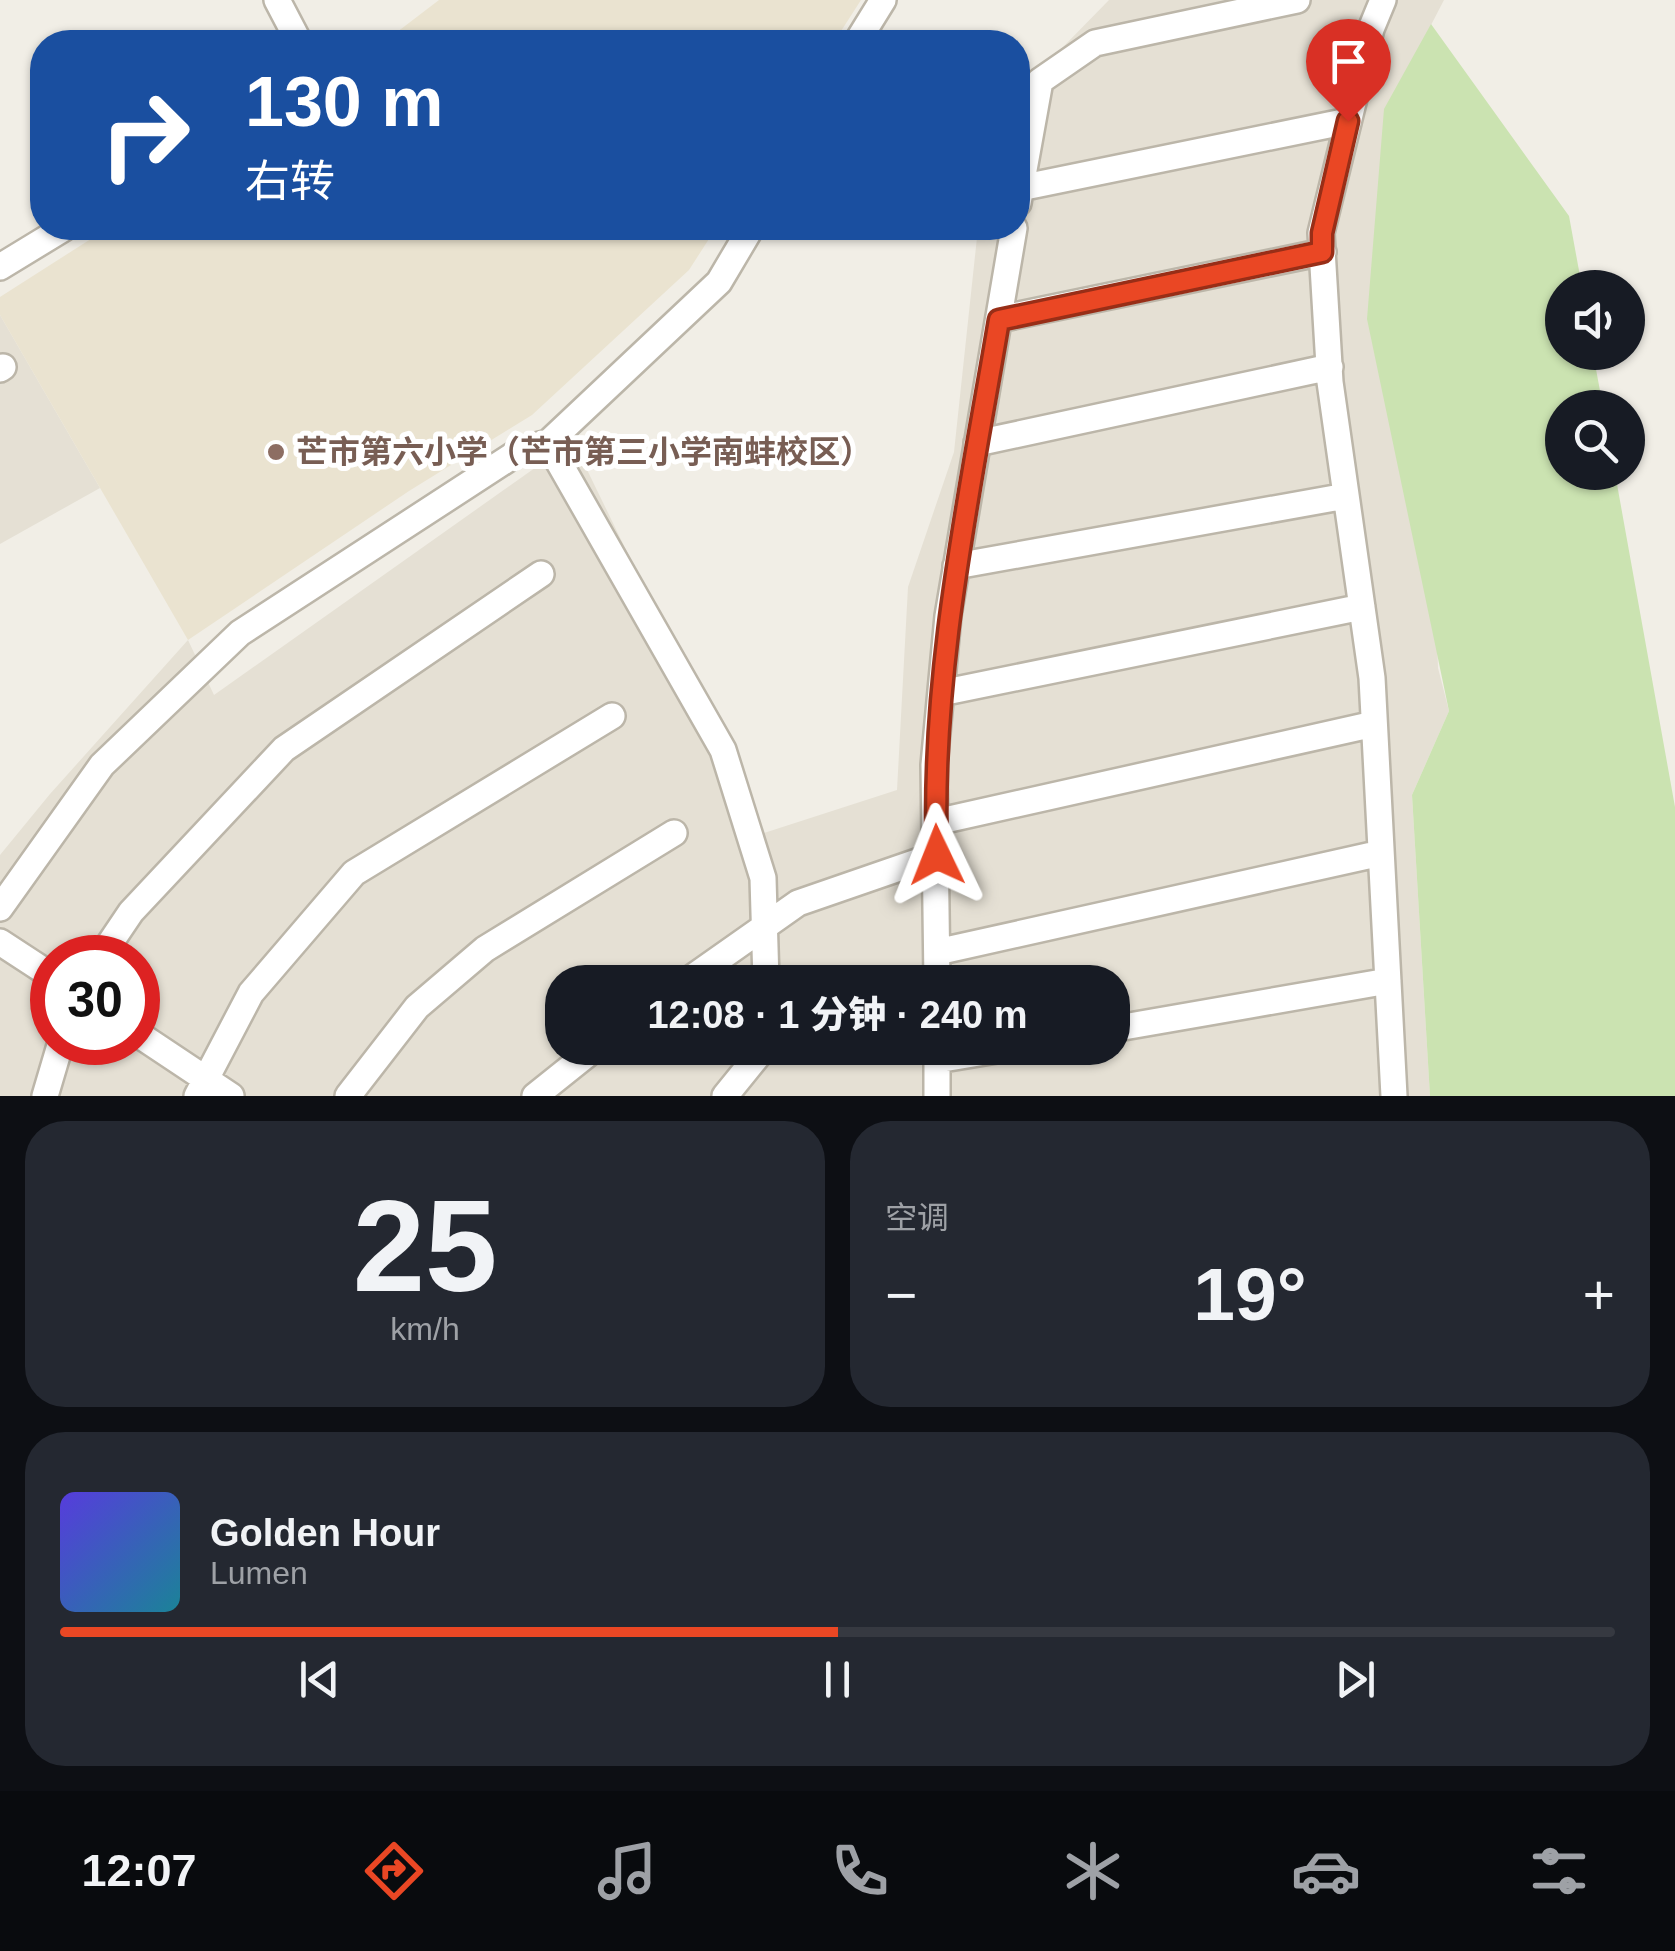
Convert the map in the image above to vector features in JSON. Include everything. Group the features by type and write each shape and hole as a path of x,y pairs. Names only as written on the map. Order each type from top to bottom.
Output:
{"street":[{"path":"276,0 292,30"},
{"path":"864,30 883,0"},
{"path":"1030,135 1040,81 1095,43 1297,0"},
{"path":"1383,0 1371,29 1348,121 1322,233 1322,252 1330,367 1374,724 1394,1096"},
{"path":"1030,193 1348,121"},
{"path":"0,267 44,240"},
{"path":"0,908 102,766 240,633 523,449 548,442 720,282 743,240"},
{"path":"937,965 934,766 940,693 956,566 1012,240"},
{"path":"999,320 1322,252"},
{"path":"978,443 1330,367"},
{"path":"548,442 723,750 763,878 766,965"},
{"path":"956,566 1346,496"},
{"path":"116,935 131,912 284,748 541,574"},
{"path":"940,693 1362,607"},
{"path":"200,1088 251,992 354,873 612,716"},
{"path":"936,822 1374,724"},
{"path":"348,1096 416,1007 485,948 674,833"},
{"path":"937,952 1381,853"},
{"path":"710,965 798,903 937,855"},
{"path":"0,942 30,962"},
{"path":"1130,1027 1388,981"},
{"path":"160,1053 200,1088 231,1096"},
{"path":"44,1096 53,1065"},
{"path":"534,1096 573,1065"},
{"path":"725,1096 750,1065"},
{"path":"937,1065 937,1096"}],"shaded area":[{"path":"439,0 861,0 842,30 400,30"},
{"path":"1109,0 1444,0 1418,50 1438,668 1449,711 1412,795 1430,1096 0,1096 0,855 188,640 214,695 573,441 764,833 897,790 908,587 954,452 977,240 1030,240 1030,81"},
{"name":"芒市第六小学（芒市第三小学南蚌校区）","path":"89,240 708,240 689,270 532,415 409,491 188,640 0,315 0,297"},
{"path":"0,315 100,488 0,544"}],"green space":[{"path":"1431,24 1569,216 1579,270 1545,270 1545,370 1596,370 1600,390 1545,390 1545,490 1618,490 1675,807 1675,1096 1430,1096 1412,795 1449,711 1367,319 1384,109"}],"place":[{"name":"芒市第六小学（芒市第三小学南蚌校区）","path":"276,452"}],"route":[{"path":"937,855 934,766 948,616 999,320 1322,252 1322,233 1348,121"}]}
